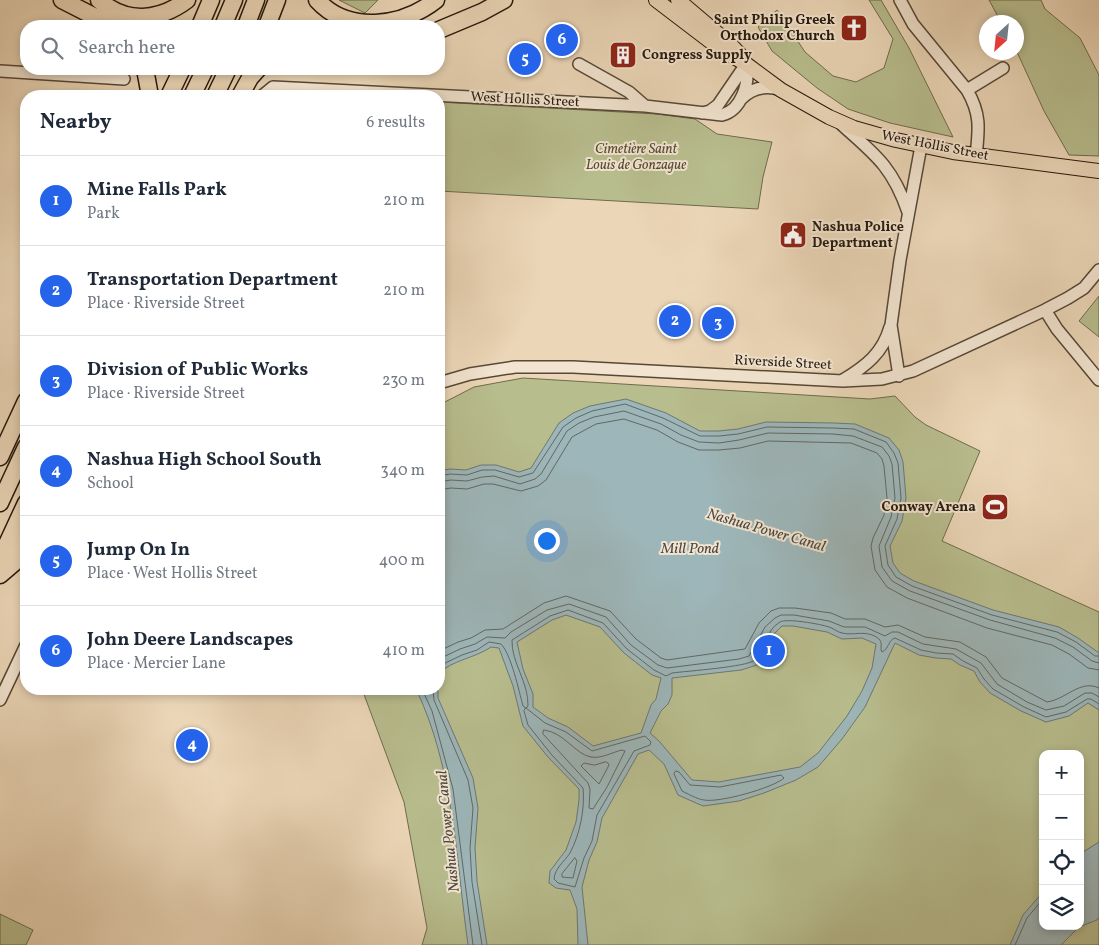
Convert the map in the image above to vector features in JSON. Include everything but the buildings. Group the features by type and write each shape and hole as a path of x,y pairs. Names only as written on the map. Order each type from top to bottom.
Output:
{"highway":[{"path":"62,0 101,20"},
{"path":"99,0 118,13 131,17 140,17 163,13 187,0"},
{"path":"203,20 211,0"},
{"path":"226,20 234,0"},
{"path":"248,20 256,0"},
{"path":"269,20 277,0"},
{"path":"317,0 324,8 339,16 352,20"},
{"path":"397,20 421,10 436,0"},
{"path":"482,12 504,0"},
{"path":"445,27 482,12 519,0"},
{"path":"146,75 149,90"},
{"path":"172,90 179,75"},
{"path":"195,90 202,75"},
{"path":"219,90 225,75"},
{"path":"242,90 249,75"},
{"path":"243,90 253,75"},
{"path":"0,458 20,414"},
{"path":"0,446 13,429"},
{"path":"0,503 20,460"},
{"path":"0,559 20,516"},
{"path":"0,575 14,563 20,552"}],"main road":[{"path":"656,0 719,48 746,64"},
{"path":"678,0 730,44 746,64"},
{"name":"West Hollis Street","path":"746,64 781,90 836,121 882,137 976,156 1099,171"}],"street":[{"path":"900,0 913,24 967,90 975,104 979,122 976,156"},
{"path":"579,64 629,92 645,106"},
{"path":"741,99 747,80 746,64"},
{"path":"702,113 710,111 718,105 746,64"},
{"path":"967,90 1003,68"},
{"path":"0,71 20,72"},
{"path":"62,75 124,79"},
{"name":"West Hollis Street","path":"270,90 274,87 333,90"},
{"name":"West Hollis Street","path":"445,96 645,106 725,115 752,91 762,88 781,90"},
{"path":"836,121 868,148 890,172 900,190 909,213"},
{"path":"843,380 864,367 878,354 886,341 891,325 900,260 921,146"},
{"name":"Riverside Street","path":"445,381 470,374 515,367 573,367 867,381 899,376 1046,310 1080,291 1099,270"},
{"path":"1046,310 1056,329 1099,380"},
{"path":"891,325 899,376"},
{"path":"0,700 20,658"}],"green space":[{"path":"339,0 378,0 365,13"},
{"path":"869,0 881,0 909,48 953,137 890,123 848,109 817,88 772,51 758,27 777,10 805,52 833,76 856,82 884,68 893,39"},
{"path":"989,0 1041,0 1045,9 1080,38 1099,75 1099,156 1069,155 1044,111 1021,60 1024,60 1024,15 997,15"},
{"name":"Cimetière Saint Louis de Gonzague","path":"445,102 657,114 695,119 717,134 772,142 763,177 758,209 445,191"},
{"path":"1099,296 1099,337 1079,321"},
{"path":"523,378 870,399 895,396 915,417 926,425 980,451 942,541 1099,612 1099,945 422,945 427,928 404,802 364,695 445,695 445,402 474,387"},
{"path":"0,914 33,930 26,945 0,945"}],"water":[{"name":"Mill Pond","path":"626,399 666,413 700,431 738,429 766,422 834,423 855,424 889,438 899,450 903,462 906,498 902,521 890,546 893,563 900,573 914,581 993,610 1059,627 1078,638 1099,653 1099,710 1088,703 1069,716 1046,722 1021,711 990,693 980,682 974,671 951,659 919,655 895,643 865,707 842,739 818,767 796,780 739,801 703,806 678,795 664,764 649,750 638,754 602,818 597,842 589,860 582,887 588,945 578,945 577,909 570,890 556,888 549,883 550,871 566,850 576,822 579,789 548,757 523,726 513,686 499,648 491,647 445,669 445,470 466,470 481,465 496,465 519,472 531,468 559,423 573,413 590,406","holes":["566,615 600,627 624,653 652,675 661,678 656,699 651,705 641,733 593,746 568,727 548,718 533,707 533,694 523,669 517,642 552,620","782,626 827,632 842,639 862,638 876,644 872,668 862,691 847,716 818,753 800,767 719,782 692,780 650,733 661,711 668,704 672,695 672,678 741,670 757,665 763,658 774,634"]},
{"path":"419,695 438,695 473,778 478,808 475,848 477,881 487,945 468,945 452,814 446,782 429,719"},
{"path":"1099,842 1099,917 1097,920 1084,925 1084,885 1084,851"},
{"path":"1039,897 1039,930 1076,930 1061,945 1010,945 1023,915"}],"place":[{"name":"Saint Philip Greek Orthodox Church","path":"854,28"},
{"name":"John Deere Landscapes","path":"562,40"},
{"name":"Congress Supply","path":"623,55"},
{"name":"Jump On In","path":"525,59"},
{"name":"Nashua Police Department","path":"793,235"},
{"name":"Transportation Department","path":"675,321"},
{"name":"Division of Public Works","path":"718,323"},
{"name":"Conway Arena","path":"995,507"},
{"name":"Mine Falls Park","path":"769,651"},
{"name":"Nashua High School South","path":"192,745"}],"water label":[{"name":"Nashua Power Canal","path":"766,531"},
{"name":"Nashua Power Canal","path":"449,831"}]}
